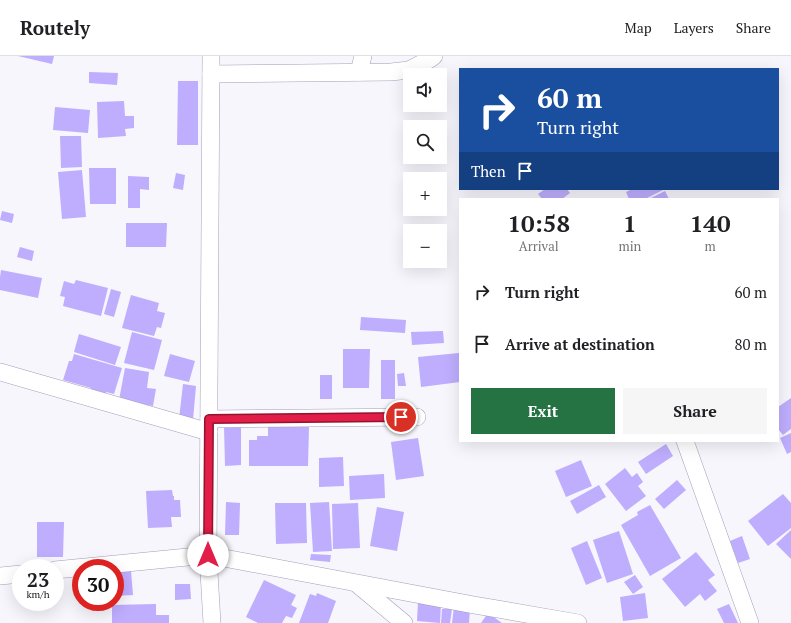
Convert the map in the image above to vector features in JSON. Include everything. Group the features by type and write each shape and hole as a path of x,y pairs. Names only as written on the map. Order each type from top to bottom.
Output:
{"street":[{"path":"211,56 208,555 212,623"},
{"path":"212,74 361,64 391,72 410,70 434,56"},
{"path":"0,372 209,425 417,417"},
{"path":"685,442 750,623"},
{"path":"64,569 208,555 578,623"},
{"path":"0,576 12,575"},
{"path":"355,582 404,623"}],"building":[{"path":"18,56 54,56 52,64"},
{"path":"89,72 118,73 117,85 89,83"},
{"path":"178,81 198,81 198,145 177,145"},
{"path":"124,101 125,116 134,116 134,128 125,129 126,136 98,138 97,102"},
{"path":"55,107 90,110 88,133 53,130"},
{"path":"60,136 81,136 82,167 61,168"},
{"path":"89,168 116,168 116,204 90,204"},
{"path":"82,170 86,217 62,219 58,172"},
{"path":"176,173 185,175 183,190 173,188"},
{"path":"128,176 149,177 149,190 140,189 140,208 128,208"},
{"path":"544,190 568,190 570,193 563,198 541,198 538,194"},
{"path":"630,190 663,190 647,198 629,198 626,192"},
{"path":"665,191 668,198 651,198"},
{"path":"2,211 14,214 12,223 0,220"},
{"path":"126,223 167,223 166,247 126,247"},
{"path":"20,247 34,251 32,261 17,257"},
{"path":"1,270 42,278 38,298 0,290"},
{"path":"76,280 108,288 101,316 63,306 65,297 60,296 64,281 74,284"},
{"path":"111,289 121,292 114,317 104,314"},
{"path":"131,295 159,303 157,311 165,313 161,328 157,327 154,336 122,328"},
{"path":"361,317 406,320 405,333 360,330"},
{"path":"443,331 444,343 412,345 411,332"},
{"path":"132,332 162,340 154,370 124,363"},
{"path":"79,334 121,347 115,365 74,352"},
{"path":"343,349 370,349 369,388 343,388"},
{"path":"459,353 459,382 421,387 418,357"},
{"path":"74,354 122,368 114,394 106,392 104,399 89,395 91,388 63,380 69,361 72,361"},
{"path":"170,354 195,361 189,382 164,376"},
{"path":"381,360 395,360 395,399 381,399"},
{"path":"125,368 149,372 147,388 156,389 153,406 119,400"},
{"path":"404,373 406,386 398,386 397,374"},
{"path":"320,375 332,375 332,399 320,399"},
{"path":"183,384 196,386 193,420 179,419"},
{"path":"791,398 791,429 783,435 779,430 779,406"},
{"path":"224,426 241,426 241,465 225,466"},
{"path":"268,427 309,427 308,466 249,466 249,440 257,440 257,436 268,436"},
{"path":"791,433 791,452 787,454 780,438"},
{"path":"418,438 424,476 396,480 391,442"},
{"path":"666,444 673,456 646,474 638,462"},
{"path":"343,457 344,486 319,487 319,458"},
{"path":"581,460 592,486 566,497 555,471"},
{"path":"625,468 632,477 637,473 643,482 638,486 646,496 626,511 605,484"},
{"path":"384,474 385,498 350,500 349,476"},
{"path":"677,480 686,490 664,509 655,499"},
{"path":"599,485 606,497 577,514 570,501"},
{"path":"172,490 174,500 180,500 181,517 171,517 172,527 148,528 146,491"},
{"path":"783,494 791,503 791,528 768,546 748,521"},
{"path":"226,502 240,503 239,535 225,535"},
{"path":"329,502 332,551 313,552 310,503"},
{"path":"275,503 306,503 307,543 276,544"},
{"path":"358,503 360,548 333,549 332,504"},
{"path":"650,505 681,558 650,576 621,525 638,515 637,512"},
{"path":"377,507 404,512 397,551 370,546"},
{"path":"37,522 64,522 63,557 37,557"},
{"path":"791,530 791,559 776,544"},
{"path":"619,531 633,574 607,583 593,540"},
{"path":"742,536 750,559 738,563 730,541"},
{"path":"587,541 602,578 586,585 571,548"},
{"path":"696,552 715,575 708,580 717,591 705,601 700,594 685,607 662,579"},
{"path":"311,554 331,555 330,562 310,560"},
{"path":"124,571 131,571 133,595 124,596"},
{"path":"635,575 643,587 633,594 624,582"},
{"path":"264,580 296,595 291,605 297,608 292,618 286,616 282,623 258,623 246,617"},
{"path":"175,584 190,584 191,599 175,600"},
{"path":"317,593 336,601 328,623 299,623 310,594 316,596"},
{"path":"645,593 648,618 623,621 620,597"},
{"path":"418,602 441,604 440,623 417,621"},
{"path":"156,604 156,615 169,615 169,623 112,623 112,611 124,611 124,605"},
{"path":"729,604 738,623 724,623 717,609"},
{"path":"454,607 470,609 469,623 452,623"},
{"path":"442,609 452,609 450,623 441,623"},
{"path":"488,613 502,623 481,623"}],"route":[{"path":"208,555 209,419 401,417"}]}
